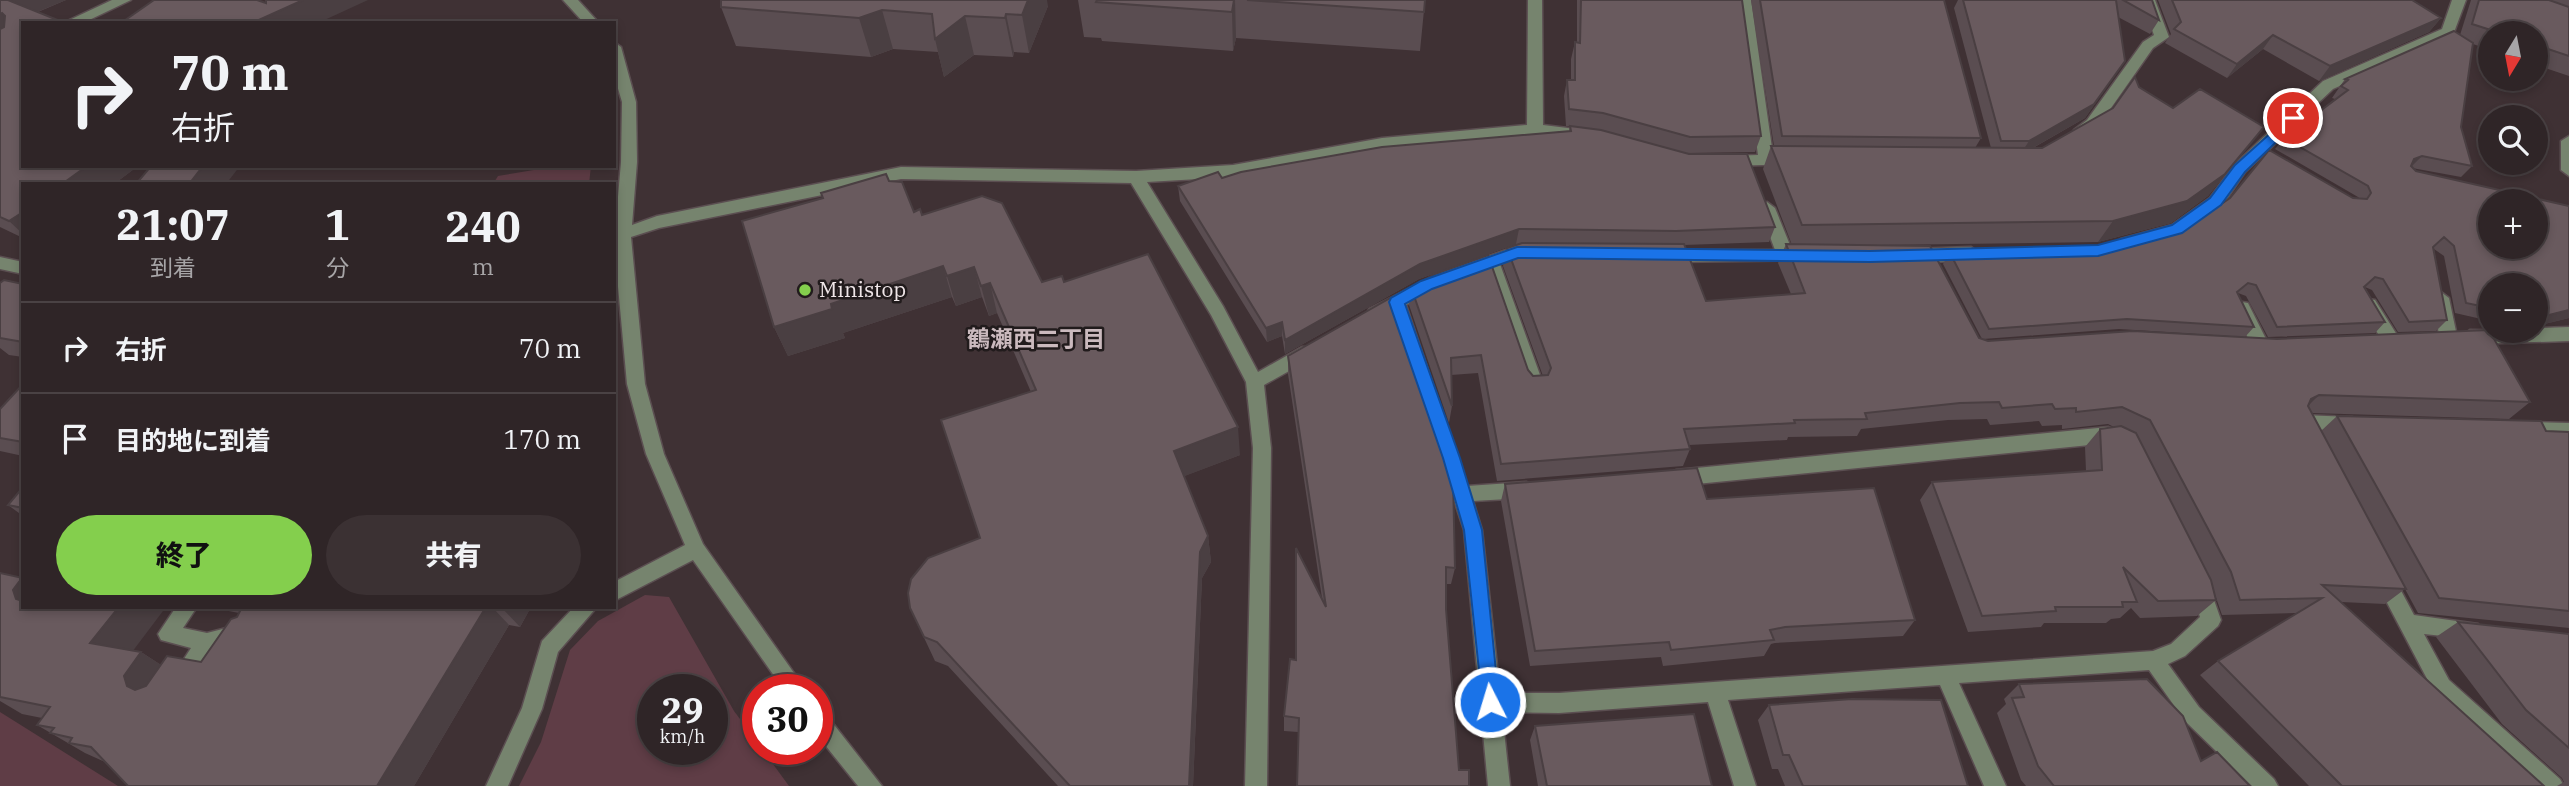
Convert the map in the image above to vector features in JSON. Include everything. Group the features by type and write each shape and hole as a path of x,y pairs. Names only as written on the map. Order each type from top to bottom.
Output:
{"street":[{"path":"75,21 124,0"},
{"path":"570,0 590,21"},
{"path":"1535,0 1535,130"},
{"path":"1744,0 1766,160"},
{"path":"2071,137 2092,124 2148,45 2162,37 2148,0"},
{"path":"2111,247 2177,229 2216,202 2240,169 2265,153 2328,85 2448,32 2459,0"},
{"path":"616,54 629,102 629,162 619,235 636,383 655,454 696,549 785,674"},
{"path":"619,235 657,222 901,173 1136,177 1233,171 1382,144 1535,130 1598,137"},
{"path":"2569,141 2569,170"},
{"path":"1710,161 1751,167 1766,160 1802,160"},
{"path":"1136,177 1217,311 1255,382 1262,448 1256,786"},
{"path":"1763,197 1786,256"},
{"path":"1358,323 1426,285 1517,252 1542,253"},
{"path":"1893,256 1992,253"},
{"path":"1927,254 1939,278"},
{"path":"1643,256 1814,256"},
{"path":"1491,261 1535,386"},
{"path":"0,263 21,268"},
{"path":"2437,281 2442,341 2473,337 2569,334"},
{"path":"2364,296 2400,343 2367,344"},
{"path":"1397,302 1473,530 1499,786"},
{"path":"2235,346 2268,346 2238,302"},
{"path":"1255,382 1324,343"},
{"path":"2314,446 2302,422 2368,424"},
{"path":"2502,428 2569,430"},
{"path":"1655,480 2108,434 2129,444"},
{"path":"1463,494 1545,488"},
{"path":"616,591 696,549"},
{"path":"2377,564 2442,687 2553,786"},
{"path":"1490,702 1559,703 2154,660 2178,650 2211,621 2204,595 2193,571"},
{"path":"186,609 168,634 207,642 256,631"},
{"path":"497,786 532,709 549,647 585,609"},
{"path":"2409,623 2489,631"},
{"path":"168,698 207,642"},
{"path":"2154,660 2192,714 2267,786"},
{"path":"1945,674 1995,786"},
{"path":"1715,692 1745,786"},
{"path":"833,739 871,786"}],"shaded area":[{"path":"546,168 591,168 589,182 494,182 498,176"},
{"path":"645,595 669,597 713,674 637,674 637,765 728,765 728,700 742,722 742,765 774,765 789,786 519,786 541,742 570,650 598,621"},
{"path":"0,712 118,786 0,786"}],"building":[{"path":"0,0 8,0 60,21 21,21 21,168 84,168 65,182 21,182 21,213 9,221 0,217 0,29 4,27 5,16 0,14"},
{"path":"154,0 257,0 266,3 266,0 303,0 256,21 124,21"},
{"path":"721,0 1028,0 1022,15 1006,14 1005,18 965,16 935,39 932,14 882,10 859,18 721,7"},
{"path":"1234,0 1232,12 1096,2"},
{"path":"1247,0 1425,0 1424,12"},
{"path":"1581,0 1742,0 1761,136 1690,137 1603,113 1569,109 1567,80 1575,80 1575,42 1580,43"},
{"path":"1760,0 1944,0 1981,138 1782,136"},
{"path":"1963,0 2116,0 2125,61 2094,104 2029,141 2001,141"},
{"path":"2123,0 2152,0 2159,20"},
{"path":"2172,0 2412,0 2441,18 2330,66 2273,35 2237,64 2174,29 2181,22"},
{"path":"2479,0 2549,0 2569,7 2569,56 2548,49 2548,21 2478,21 2478,26 2472,24"},
{"path":"2454,31 2473,43 2461,127 2472,166 2422,156 2414,159 2411,166 2416,171 2495,189 2478,189 2478,259 2548,259 2548,201 2569,206 2569,310 2548,315 2548,273 2478,273 2478,306 2466,303 2454,246 2444,237 2433,247 2447,320 2409,322 2383,279 2375,277 2364,287 2385,322 2277,327 2256,285 2248,283 2237,292 2254,327 2127,319 1989,329 1950,253 2094,248 2168,233 2201,218 2230,198 2269,150 2353,198 2367,199 2371,193 2368,186 2284,138 2348,90 2341,86 2348,80 2345,79"},
{"path":"2135,77 2139,87 2173,108 2200,89 2264,127 2225,174 2187,201 2113,221 1802,225 1771,146 2042,148 2113,108"},
{"path":"1570,126 1601,130 1689,154 1747,154 1775,227 1676,231 1519,229 1420,264 1285,340 1282,322 1266,328 1178,186 1218,172 1222,178 1241,172 1382,147 1571,131"},
{"path":"149,168 201,168 191,182 138,182"},
{"path":"886,174 889,181 902,182 914,212 920,209 922,215 982,196 1002,203 1042,282 1062,276 1064,282 1148,254 1238,427 1174,451 1208,536 1200,552 1189,786 1070,786 937,642 924,637 910,608 908,593 911,579 928,558 980,538 941,420 1036,390 990,283 981,286 974,267 947,276 943,266 831,304 832,309 774,327 742,221 823,198 821,193"},
{"path":"1522,243 1684,244 1706,301 1805,293 1786,244 1930,246 1979,338 1988,341 2133,331 2277,339 2478,330 2478,343 2496,343 2530,402 2319,395 2311,399 2308,406 2406,589 2322,585 2544,786 2342,786 2218,661 2322,598 2240,600 2231,572 2150,420 2122,407 2076,412 2076,408 2055,409 2052,404 2002,408 1999,402 1960,403 1865,413 1867,419 1794,420 1795,423 1684,429 1690,449 1501,464 1481,355 1451,358 1452,406 1411,287 1435,274 1488,255 1528,370 1533,376 1548,375 1551,368 1507,248"},
{"path":"4,280 21,284 21,342 0,338 0,283"},
{"path":"1392,297 1453,478 1455,568 1446,567 1446,609 1459,770 1469,770 1469,786 1297,786 1299,718 1284,716 1290,659 1296,660 1296,548 1326,607 1288,356"},
{"path":"21,386 21,442 0,438 0,409"},
{"path":"2337,416 2541,421 2546,431 2569,432 2569,611 2439,598"},
{"path":"2121,426 2136,433 2211,580 2216,600 2158,601 2123,567 2137,602 2122,602 2123,607 2055,607 2056,611 1982,616 1932,482 2102,470 2100,429"},
{"path":"1697,468 1707,499 1874,488 1915,620 1785,627 1770,630 1774,640 1671,650 1669,642 1535,651 1505,484"},
{"path":"21,489 21,508 8,505"},
{"path":"0,573 21,578 21,582 13,590 16,599 21,600 21,609 117,609 90,643 141,652 124,676 127,686 135,690 146,686 167,656 201,662 241,609 485,609 377,786 128,786 91,747 69,743 72,738 50,733 54,728 37,725 50,707 0,697"},
{"path":"2458,622 2569,634 2569,748 2526,710"},
{"path":"2147,679 2183,716 2201,761 2217,752 2250,786 2054,786 2038,766 2012,698 2024,697 2019,684"},
{"path":"1852,699 1941,700 1968,786 1803,786 1789,755 1783,755 1769,705"},
{"path":"1694,714 1712,786 1547,786 1535,726"}],"place":[{"name":"Ministop","path":"805,290"}],"district":[{"name":"鶴瀬西二丁目","path":"1036,339"}],"route":[{"path":"1490,702 1473,530 1452,458 1397,302 1426,285 1517,252 1630,256 1870,256 2098,251 2177,229 2216,202 2240,169 2293,118"}]}
